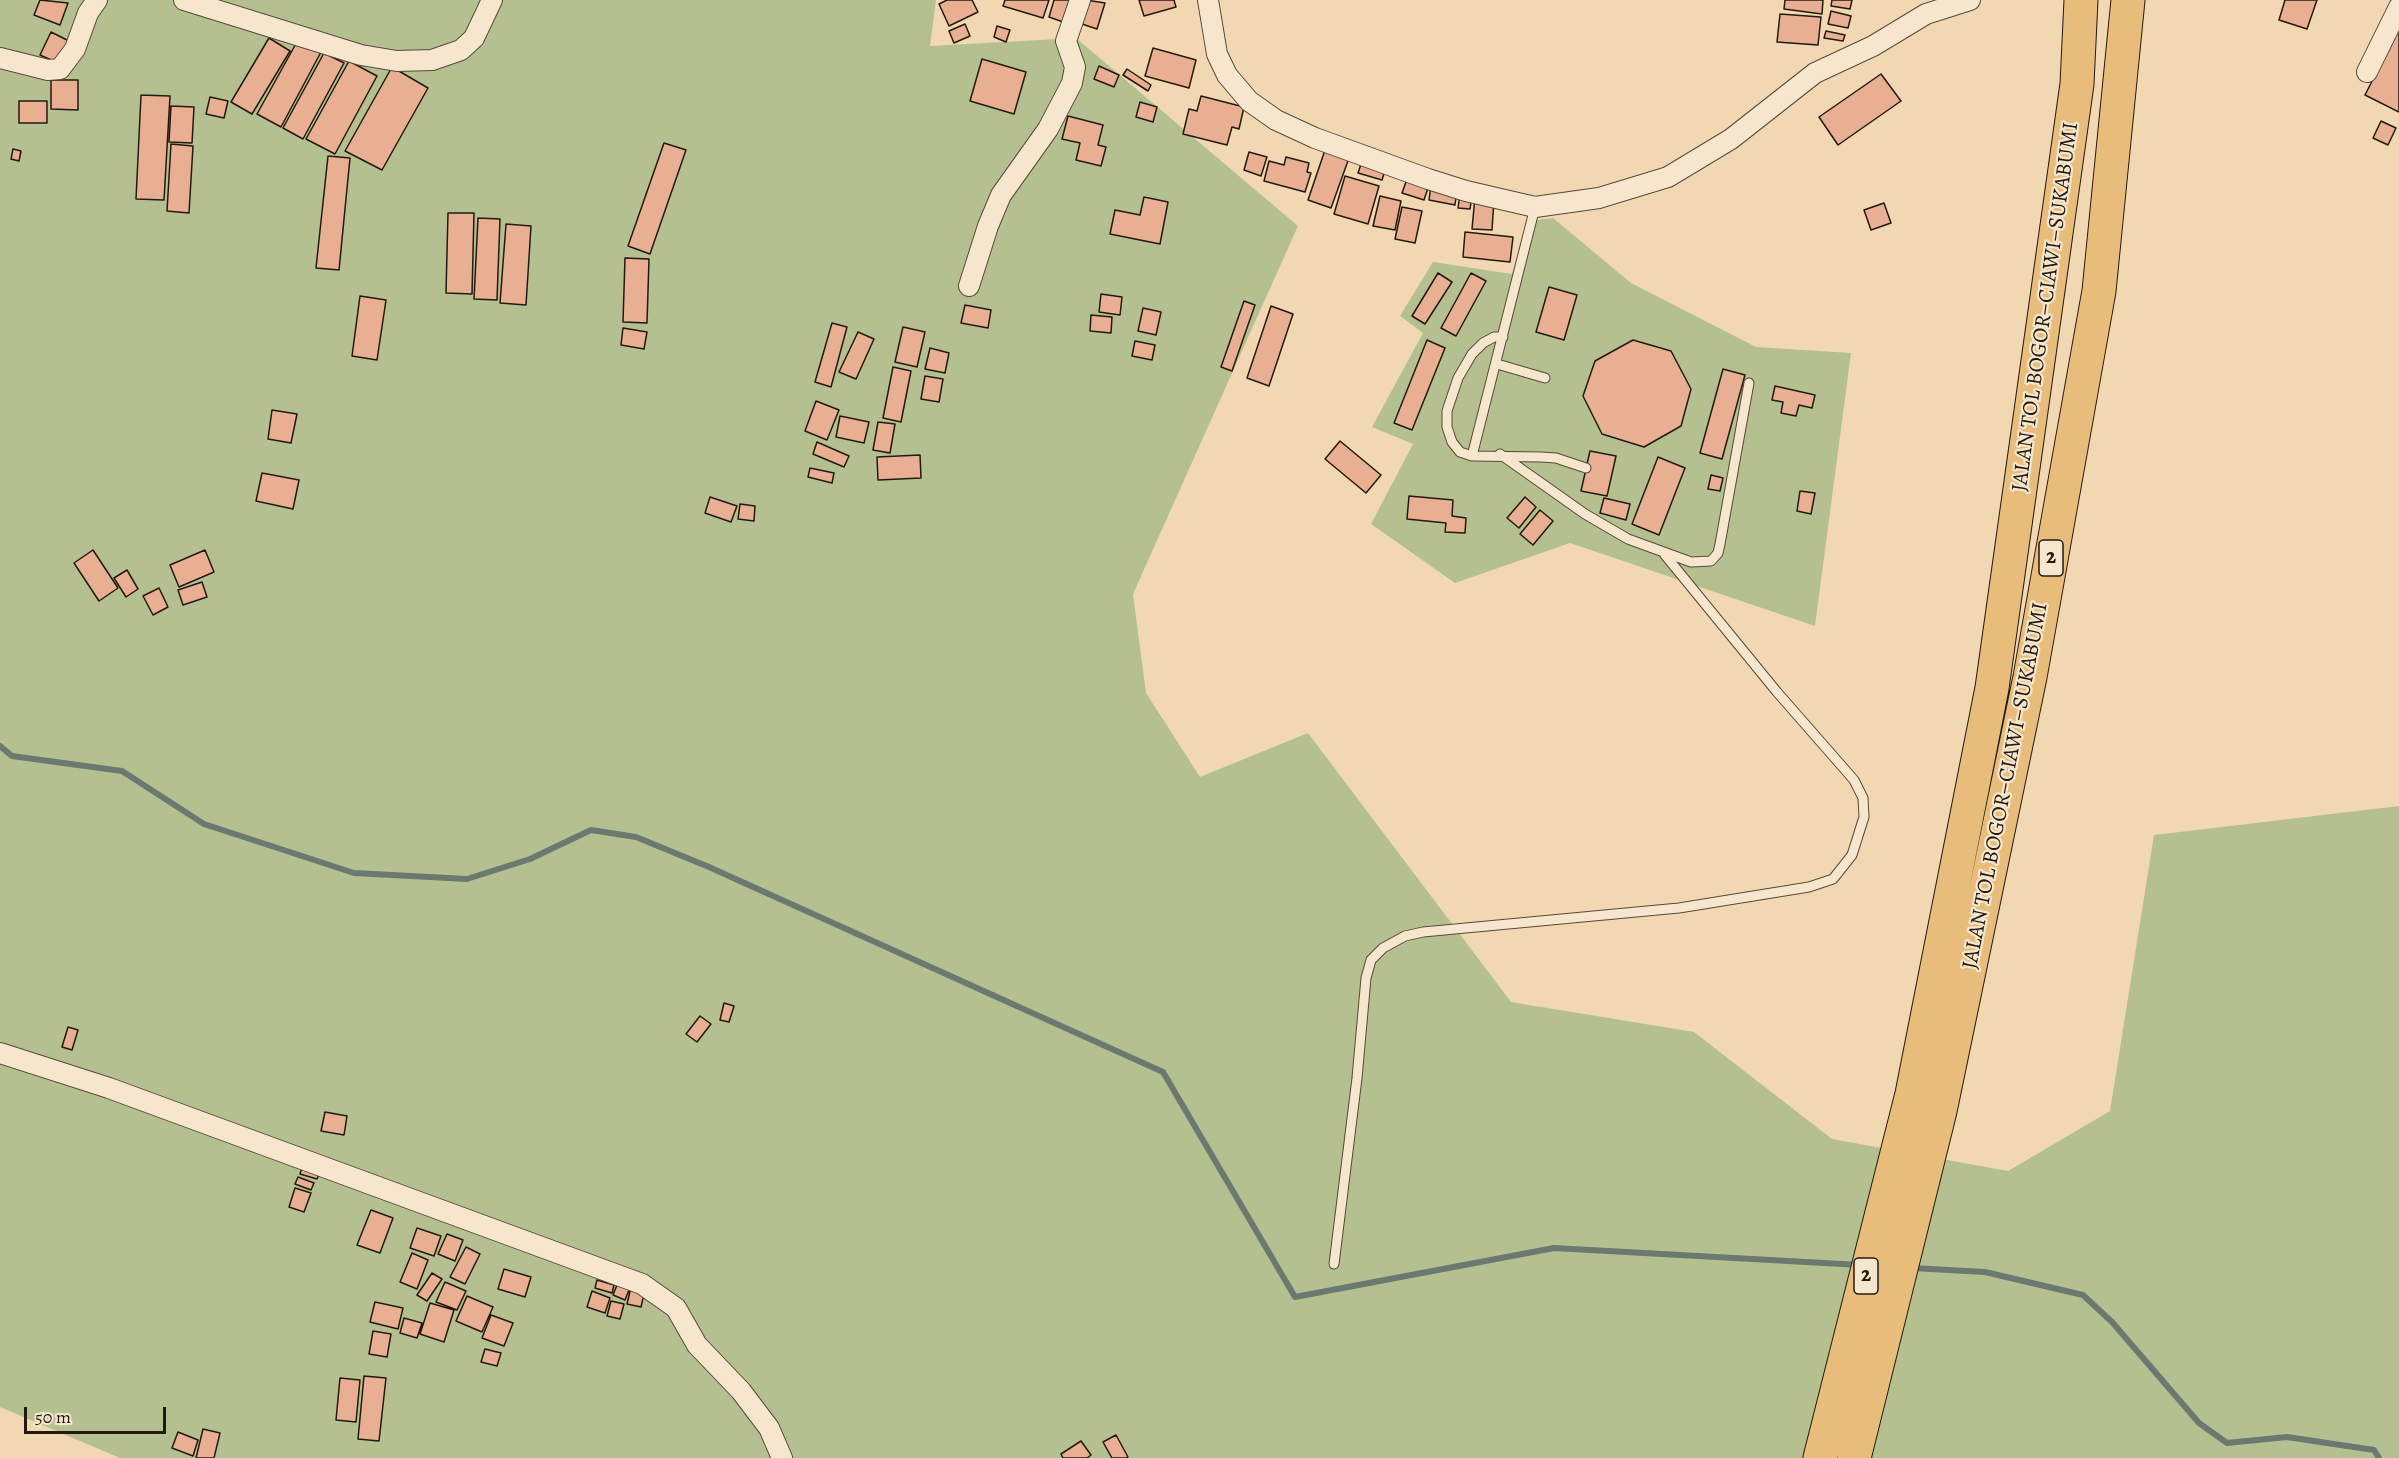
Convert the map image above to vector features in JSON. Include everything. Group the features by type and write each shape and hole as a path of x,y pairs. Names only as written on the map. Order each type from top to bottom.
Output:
{"highway":[{"name":"JALAN TOL BOGOR–CIAWI–SUKABUMI","path":"1820,1458 1912,1094 1992,688 2077,84 2081,0"},
{"name":"JALAN TOL BOGOR–CIAWI–SUKABUMI","path":"1854,1458 1940,1111 2030,677 2099,291 2128,0"}],"street":[{"path":"0,58 48,70 60,69 75,49 88,13 97,0"},
{"path":"184,0 361,55 414,61 441,58 461,50 474,38 492,0"},
{"path":"969,286 988,226 1001,195 1048,129 1072,83 1075,67 1066,41 1080,0"},
{"path":"1208,0 1217,54 1227,75 1249,101 1276,120 1315,138 1393,167 1466,191 1535,207 1599,198 1674,174 1725,144 1815,74 1873,46 1926,14 1970,0"},
{"path":"2367,72 2399,8"},
{"path":"0,1053 109,1088 642,1284 676,1308 697,1345 741,1391 769,1428 782,1458"}],"lane":[{"path":"1472,456 1535,207"},
{"path":"1503,337 1494,337 1483,343 1472,354 1458,378 1447,411 1447,427 1452,441 1460,452 1472,456 1500,454 1556,458 1586,468"},
{"path":"1497,363 1545,378"},
{"path":"1500,454 1585,514 1628,539 1665,555 1699,563 1711,561 1718,553 1749,384"},
{"path":"1334,1264 1357,1078 1366,978 1371,960 1383,948 1405,936 1431,931 1679,908 1809,887 1833,879 1852,855 1864,817 1863,798 1854,780 1777,693 1665,555"}],"green space":[{"path":"0,0 936,0 930,46 1076,38 1298,226 1133,594 1146,693 1200,777 1308,733 1511,1002 1694,1032 1832,1139 2008,1171 2110,1111 2154,835 2399,806 2399,1458 120,1458 0,1407"},
{"path":"1553,218 1631,283 1756,347 1851,353 1815,626 1570,543 1455,583 1371,524 1413,444 1372,427 1423,333 1400,316 1433,262 1512,274 1528,221"}],"building":[{"path":"40,0 68,3 60,25 34,15"},
{"path":"947,0 972,0 978,12 949,26 939,4"},
{"path":"1005,0 1049,0 1043,18 1003,6"},
{"path":"1054,0 1073,0 1066,23 1049,17"},
{"path":"1086,0 1105,3 1097,29 1079,23"},
{"path":"1139,0 1174,0 1176,7 1144,16"},
{"path":"1785,0 1823,0 1822,14 1784,9"},
{"path":"1832,0 1852,0 1850,9 1831,6"},
{"path":"2285,0 2317,0 2307,29 2279,20"},
{"path":"1831,11 1851,16 1848,28 1828,24"},
{"path":"1780,14 1821,17 1818,45 1777,42"},
{"path":"965,24 970,36 954,43 949,31"},
{"path":"997,26 1010,30 1006,42 994,37"},
{"path":"1826,31 1845,35 1843,41 1824,38"},
{"path":"2399,31 2399,112 2365,95"},
{"path":"51,32 71,42 60,64 40,55"},
{"path":"269,38 290,51 252,114 231,102"},
{"path":"298,40 321,52 281,127 257,114"},
{"path":"1153,48 1196,60 1189,88 1145,76"},
{"path":"324,53 344,63 303,139 283,128"},
{"path":"982,59 1026,72 1014,114 970,101"},
{"path":"349,61 377,76 335,154 306,139"},
{"path":"1099,66 1119,75 1114,87 1094,79"},
{"path":"392,67 428,88 382,170 345,151"},
{"path":"1127,69 1151,85 1148,91 1123,75"},
{"path":"1881,74 1901,101 1838,145 1819,117"},
{"path":"51,80 78,80 78,110 51,109"},
{"path":"141,95 170,96 164,200 136,199"},
{"path":"1201,96 1244,107 1239,129 1232,127 1227,145 1183,134 1189,109 1197,111"},
{"path":"210,97 228,101 224,118 206,114"},
{"path":"19,101 47,101 47,123 19,123"},
{"path":"1140,102 1157,107 1153,122 1136,117"},
{"path":"171,106 194,107 192,143 169,142"},
{"path":"1068,116 1103,125 1098,145 1106,147 1101,166 1076,160 1080,143 1062,139"},
{"path":"2381,121 2396,128 2388,145 2373,138"},
{"path":"664,143 686,150 650,254 628,246"},
{"path":"171,144 193,146 189,213 167,211"},
{"path":"13,149 21,151 19,161 11,159"},
{"path":"1325,150 1349,158 1331,208 1308,200"},
{"path":"1249,152 1267,157 1261,176 1244,170"},
{"path":"328,156 350,158 339,270 316,268"},
{"path":"1286,157 1309,163 1307,172 1311,173 1305,192 1264,181 1269,161 1284,165"},
{"path":"1362,161 1386,167 1382,180 1358,173"},
{"path":"1345,176 1379,186 1368,224 1334,214"},
{"path":"1407,179 1429,185 1424,200 1402,193"},
{"path":"1431,185 1457,190 1455,205 1429,200"},
{"path":"1460,194 1472,196 1470,209 1458,208"},
{"path":"1380,196 1401,201 1395,230 1373,226"},
{"path":"1144,197 1168,202 1160,244 1110,234 1115,210 1140,215"},
{"path":"1475,197 1494,199 1492,230 1472,229"},
{"path":"1884,203 1891,223 1871,230 1864,210"},
{"path":"1402,207 1422,211 1415,243 1395,239"},
{"path":"448,213 474,213 472,294 446,293"},
{"path":"478,218 500,219 497,300 474,299"},
{"path":"506,224 531,226 526,305 500,303"},
{"path":"1465,232 1513,237 1510,262 1463,257"},
{"path":"625,258 649,259 647,323 623,322"},
{"path":"1438,273 1452,282 1425,324 1412,316"},
{"path":"1471,273 1486,281 1456,336 1441,328"},
{"path":"1549,287 1577,295 1564,340 1536,332"},
{"path":"1101,294 1122,297 1120,315 1099,312"},
{"path":"360,296 386,300 377,360 352,356"},
{"path":"1244,301 1255,305 1232,371 1221,367"},
{"path":"965,305 991,310 988,328 961,323"},
{"path":"1271,306 1293,314 1269,386 1247,378"},
{"path":"1143,308 1161,312 1156,335 1138,331"},
{"path":"1091,315 1112,317 1111,333 1090,331"},
{"path":"832,323 847,327 831,387 815,382"},
{"path":"903,327 925,332 917,367 895,362"},
{"path":"623,328 647,332 644,349 621,345"},
{"path":"858,332 874,339 856,379 839,372"},
{"path":"1427,340 1445,348 1412,430 1394,423"},
{"path":"1633,340 1671,351 1691,389 1681,426 1644,447 1602,434 1583,396 1595,361"},
{"path":"1135,341 1155,345 1152,360 1132,356"},
{"path":"930,348 949,353 945,373 925,369"},
{"path":"893,367 911,371 901,422 883,418"},
{"path":"1723,369 1745,375 1722,459 1700,453"},
{"path":"925,376 943,379 939,402 921,399"},
{"path":"1775,386 1815,395 1812,408 1799,405 1796,416 1781,413 1783,402 1772,400"},
{"path":"816,401 839,410 827,440 805,431"},
{"path":"272,410 297,414 291,443 268,439"},
{"path":"840,416 869,422 864,443 836,437"},
{"path":"878,422 895,424 890,453 873,450"},
{"path":"1340,441 1381,475 1366,493 1325,459"},
{"path":"817,442 849,456 844,467 813,454"},
{"path":"1590,451 1616,456 1607,496 1581,491"},
{"path":"920,455 921,478 878,480 877,457"},
{"path":"1658,457 1685,468 1659,535 1632,524"},
{"path":"810,468 834,473 832,483 808,477"},
{"path":"262,473 299,480 293,509 256,501"},
{"path":"1711,475 1723,478 1720,491 1708,489"},
{"path":"1800,491 1815,493 1811,514 1797,511"},
{"path":"1409,496 1453,500 1452,516 1466,518 1465,533 1445,532 1446,523 1407,519"},
{"path":"710,497 737,506 731,522 705,513"},
{"path":"1525,497 1536,507 1519,528 1507,518"},
{"path":"1604,498 1630,504 1626,520 1600,513"},
{"path":"740,504 755,506 754,521 738,519"},
{"path":"1540,510 1553,521 1533,545 1520,534"},
{"path":"93,550 118,588 99,601 74,563"},
{"path":"205,550 214,572 179,587 170,565"},
{"path":"127,570 138,589 126,597 114,578"},
{"path":"202,582 207,597 183,605 178,590"},
{"path":"159,588 168,607 153,615 143,596"},
{"path":"724,1003 734,1006 729,1022 720,1020"},
{"path":"700,1016 711,1024 697,1042 686,1034"},
{"path":"68,1027 78,1030 72,1050 62,1047"},
{"path":"325,1112 347,1116 344,1135 321,1131"},
{"path":"302,1167 320,1172 317,1179 300,1174"},
{"path":"298,1177 314,1183 311,1190 295,1184"},
{"path":"295,1188 311,1193 304,1212 289,1207"},
{"path":"371,1210 393,1218 380,1253 357,1245"},
{"path":"417,1228 441,1236 434,1256 410,1248"},
{"path":"447,1234 463,1240 455,1261 438,1254"},
{"path":"466,1247 480,1254 465,1284 450,1277"},
{"path":"412,1253 428,1260 417,1289 400,1282"},
{"path":"504,1269 531,1277 525,1297 498,1289"},
{"path":"432,1273 442,1279 427,1301 417,1295"},
{"path":"597,1280 614,1285 612,1293 595,1288"},
{"path":"619,1280 631,1285 625,1300 613,1295"},
{"path":"445,1282 466,1291 457,1310 436,1302"},
{"path":"631,1287 645,1290 641,1307 627,1304"},
{"path":"592,1291 610,1298 605,1313 587,1307"},
{"path":"467,1296 493,1307 482,1332 456,1321"},
{"path":"611,1301 624,1304 620,1319 607,1316"},
{"path":"375,1302 403,1308 398,1329 370,1322"},
{"path":"430,1303 454,1310 444,1342 420,1334"},
{"path":"491,1315 513,1323 504,1346 482,1338"},
{"path":"404,1318 422,1323 417,1338 400,1333"},
{"path":"373,1331 391,1334 387,1357 369,1354"},
{"path":"485,1349 501,1353 497,1366 481,1362"},
{"path":"364,1376 386,1378 379,1441 358,1439"},
{"path":"340,1378 360,1380 356,1422 336,1420"},
{"path":"203,1429 220,1433 214,1458 196,1458"},
{"path":"178,1432 198,1440 193,1456 172,1448"},
{"path":"1116,1435 1128,1457 1126,1458 1112,1458 1103,1442"},
{"path":"1081,1441 1091,1455 1087,1458 1063,1458 1061,1454"}],"waterway":[{"path":"0,746 12,756 122,771 204,824 354,873 467,879 530,859 591,830 636,837 709,867 1163,1072 1295,1297 1554,1248 1860,1265"},
{"path":"1912,1268 1985,1272 2083,1295 2112,1322 2199,1423 2227,1443 2287,1437 2374,1450 2379,1458"}]}
